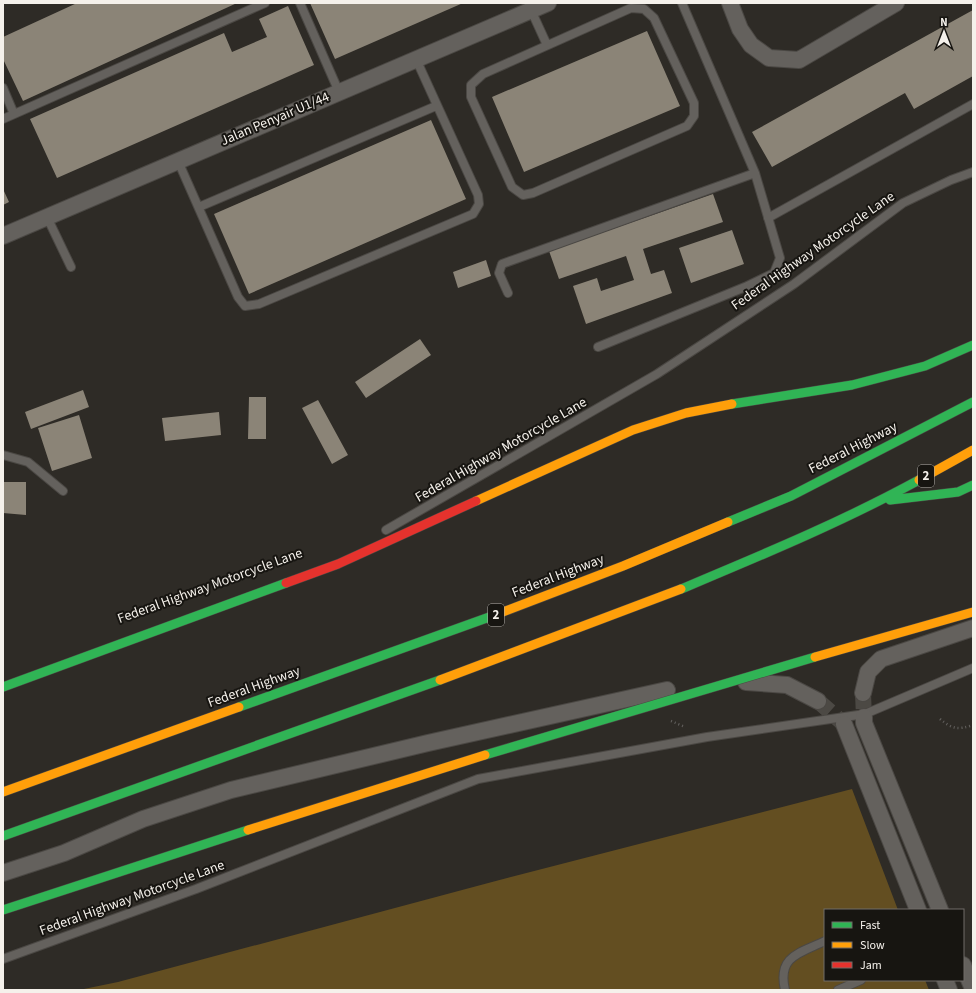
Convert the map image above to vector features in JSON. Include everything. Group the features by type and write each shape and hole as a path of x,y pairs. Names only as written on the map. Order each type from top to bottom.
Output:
{"highway":[{"path":"3,688 338,564 633,430 686,413 745,401 860,383 925,366 973,345"},
{"name":"Federal Highway","path":"3,792 453,631 623,566 790,496 973,402"},
{"name":"2","path":"3,836 424,686 672,593 807,536 878,502 973,450"},
{"path":"878,502 958,492 973,485"},
{"path":"3,910 397,782 640,708 973,612"}],"street":[{"name":"Jalan Penyair U1/44","path":"3,236 548,3"},
{"path":"730,3 740,29 751,44 769,58 799,60 896,3"},
{"path":"863,694 868,672 881,659 973,628"},
{"path":"3,873 64,853 143,820 231,790 428,743 667,690 753,682 787,685 818,701"},
{"path":"864,716 864,723 940,909"},
{"path":"844,724 918,909"},
{"path":"964,967 973,989"}],"lane":[{"path":"3,119 265,3"},
{"path":"300,3 339,92"},
{"path":"598,347 746,288 774,273 780,258 755,174 682,3"},
{"path":"631,8 644,9 654,18 694,103 694,116 687,126 533,193 523,195 512,187 471,98 471,85 483,74 547,45 631,8"},
{"path":"531,10 547,45"},
{"path":"178,161 238,297 245,306 259,304 473,214 479,204 478,195 416,60"},
{"path":"3,88 14,114"},
{"path":"768,218 973,104"},
{"path":"199,207 436,106"},
{"name":"Federal Highway Motorcycle Lane","path":"378,535 411,518 657,374 794,284 903,203 950,180 973,172"},
{"path":"508,293 499,273 502,264 755,174"},
{"path":"47,217 71,267"},
{"path":"3,455 28,462 63,491"},
{"name":"Federal Highway Motorcycle Lane","path":"3,959 196,889 478,779 707,737 865,714 973,668"},
{"path":"785,990 782,978 785,965 792,956 824,941"},
{"path":"838,990 859,981"}],"path":[{"path":"667,719 707,737"},
{"path":"940,720 950,728 960,728 973,725"}],"shaded area":[{"path":"852,789 898,909 824,909 824,981 925,981 929,990 79,990 118,982 492,882"}],"building":[{"path":"77,3 237,3 23,101 3,59 3,37"},
{"path":"310,3 346,4 463,3 335,59"},
{"path":"288,6 314,65 57,178 30,119 224,33 232,52 267,37 259,19"},
{"path":"973,10 973,76 914,109 905,93 772,167 752,132"},
{"path":"647,31 680,106 524,172 492,97"},
{"path":"431,120 466,199 249,294 214,214"},
{"path":"3,189 9,202 3,205"},
{"path":"713,194 723,222 643,249 651,274 664,270 672,293 586,324 573,286 597,278 601,291 634,280 626,256 559,279 549,251"},
{"path":"732,230 744,264 691,283 679,248"},
{"path":"486,260 491,276 458,288 453,272"},
{"path":"420,339 431,355 366,398 355,382"},
{"path":"83,390 89,407 31,429 25,412"},
{"path":"249,397 266,397 266,439 248,439"},
{"path":"318,400 348,455 332,464 302,408"},
{"path":"219,412 221,435 165,441 162,418"},
{"path":"79,415 92,458 52,471 38,428"},
{"path":"3,482 26,482 26,515 3,513"}],"tunnel":[{"path":"863,693 864,717"},
{"path":"818,701 844,724"}],"traffic: fast":[{"path":"732,404 852,385 925,366 973,345"},
{"path":"728,522 791,496 973,402"},
{"path":"681,589 772,551 831,524 919,480"},
{"path":"890,500 958,492 973,485"},
{"path":"3,687 286,583"},
{"path":"239,707 495,615"},
{"path":"485,755 815,657"},
{"path":"3,836 440,680"},
{"path":"3,910 248,830"}],"traffic: slow":[{"path":"476,501 633,430 686,413 732,404"},
{"path":"919,480 973,450"},
{"path":"495,615 623,566 728,522"},
{"path":"440,680 681,589"},
{"path":"815,657 973,612"},
{"path":"3,792 239,707"},
{"path":"248,830 485,755"}],"traffic: jam":[{"path":"286,583 338,564 476,501"}]}
